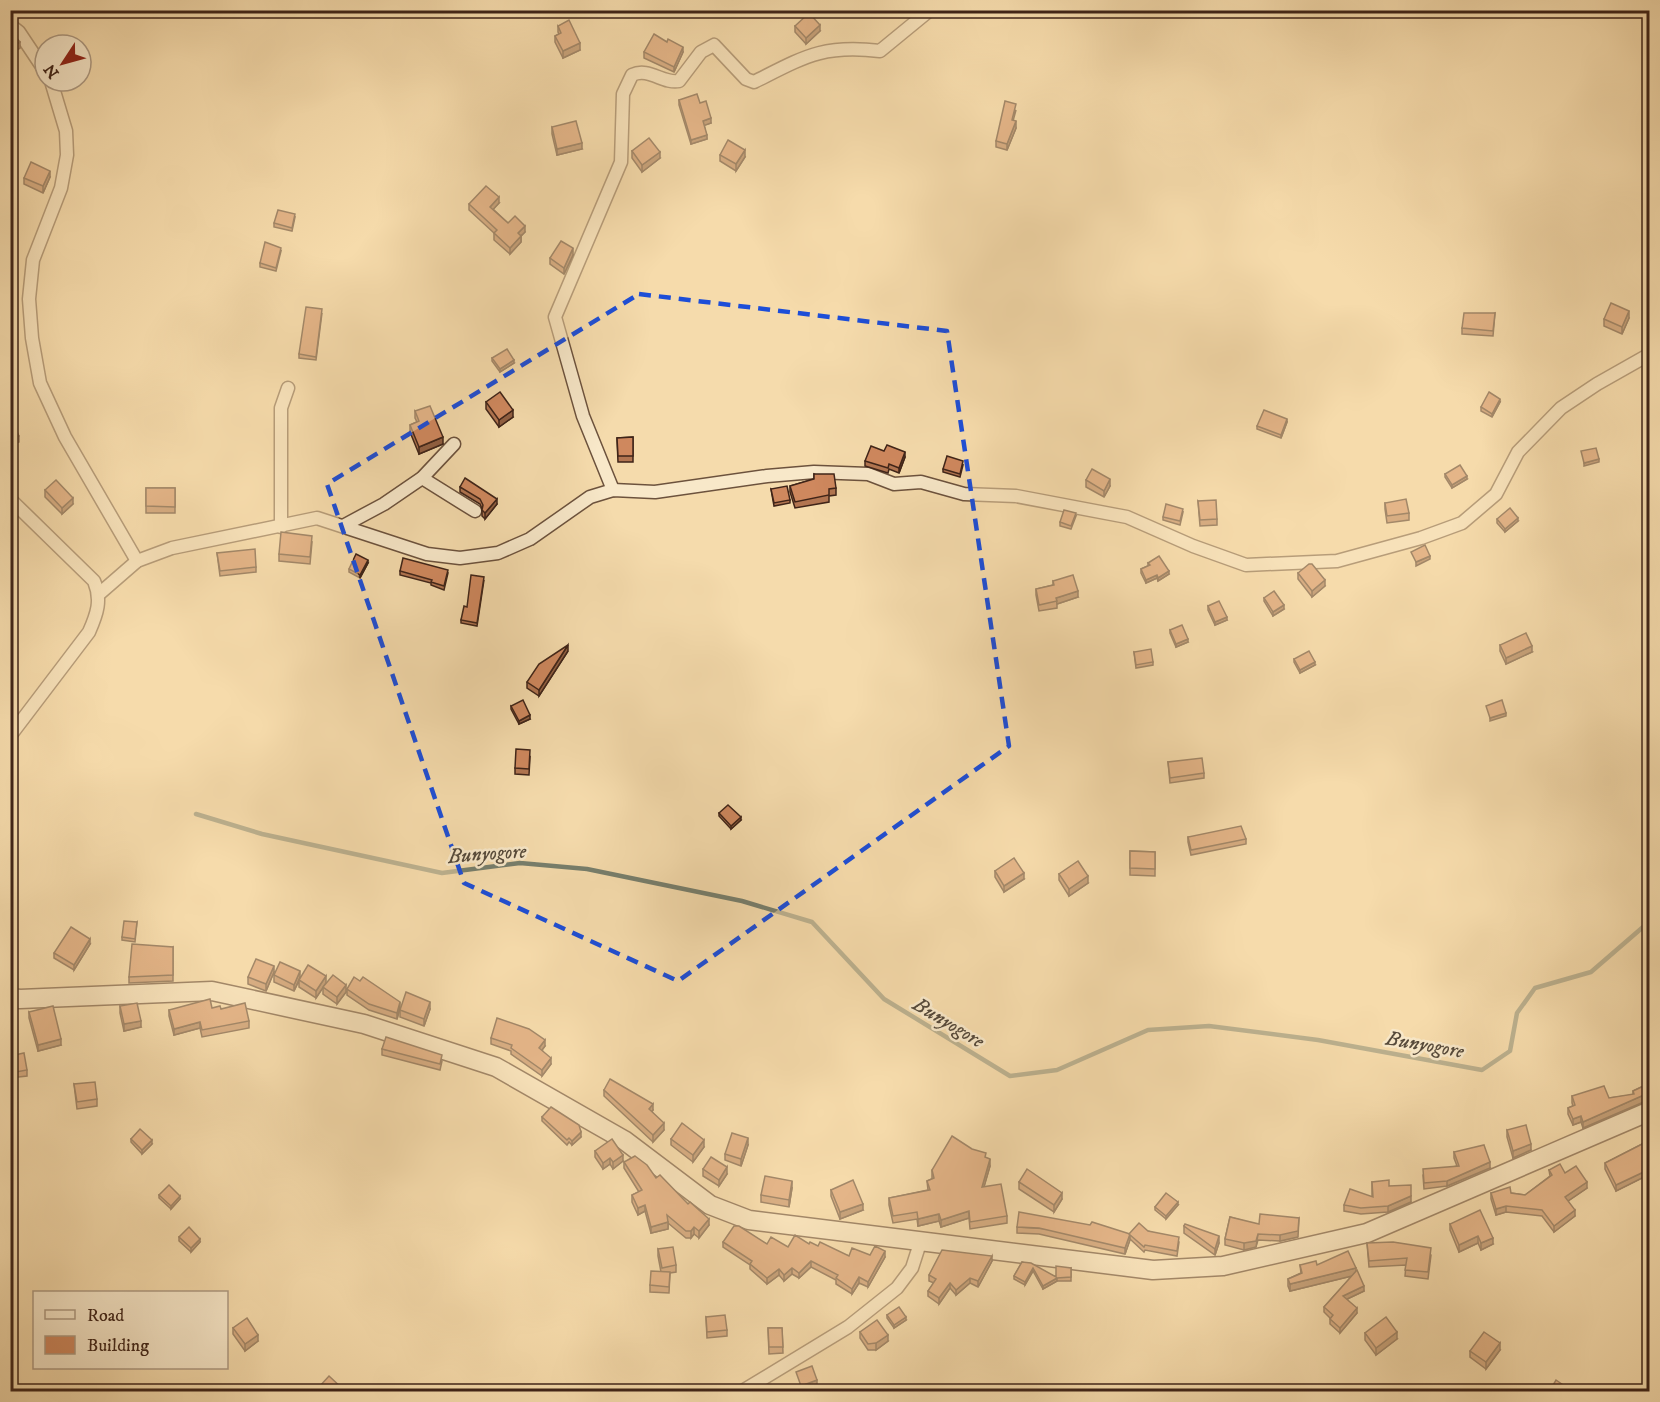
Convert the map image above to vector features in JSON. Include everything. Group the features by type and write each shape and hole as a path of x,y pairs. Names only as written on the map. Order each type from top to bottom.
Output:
{"main road":[{"path":"10,998 212,991 364,1024 496,1068 624,1140 710,1205 749,1220 1153,1270 1223,1266 1367,1233 1650,1111"}],"street":[{"path":"613,490 583,416 555,317 621,162 623,94 632,75 637,72 651,74 673,82 680,81 701,52 714,45 746,79 754,82 800,59 828,49 880,51 930,10"},
{"path":"10,25 19,32 33,53"},
{"path":"55,93 66,131 67,155 61,188 33,260 29,299 32,338 40,383 65,437 137,561"},
{"path":"99,594 137,561 172,549 317,518 427,554 460,558 498,553 519,543 590,497 613,490 655,492 767,476 842,471 868,474 894,484 921,482 964,494 1016,496 1127,517 1193,546 1246,565 1337,561 1421,538 1462,523 1496,494 1518,452 1561,408 1597,384 1650,354"},
{"path":"281,527 281,408 288,388"},
{"path":"343,525 384,504 422,478 454,444"},
{"path":"422,478 475,511"},
{"path":"10,499 94,581 99,594 96,615 89,632 10,736"},
{"path":"741,1392 848,1327 897,1288 912,1268 921,1240"}],"highlighted area":[{"path":"639,294 947,331 1009,746 678,981 464,883 327,484"}],"building":[{"path":"809,13 820,25 806,38 795,26"},
{"path":"569,20 580,43 563,51 555,36 561,33 558,26"},
{"path":"10,30 20,42 10,48"},
{"path":"654,34 667,42 668,39 683,47 674,67 644,52"},
{"path":"697,94 700,103 706,101 711,118 703,121 707,135 691,140 679,100"},
{"path":"1005,101 1016,104 1012,120 1016,121 1007,144 996,141"},
{"path":"576,121 582,143 557,149 552,127"},
{"path":"649,138 660,152 642,165 632,151"},
{"path":"728,140 745,150 736,164 720,155"},
{"path":"31,162 50,171 43,186 24,178"},
{"path":"486,186 499,197 490,207 508,223 515,216 525,226 518,233 521,236 510,248 494,233 497,230 469,204"},
{"path":"278,210 295,214 292,228 274,223"},
{"path":"561,241 573,248 564,268 550,258"},
{"path":"265,242 281,248 276,268 260,263"},
{"path":"1611,303 1629,311 1622,327 1604,319"},
{"path":"306,307 322,309 316,357 299,354"},
{"path":"1464,313 1495,313 1493,331 1462,328"},
{"path":"507,349 514,360 500,369 492,358"},
{"path":"500,392 513,410 499,420 486,402"},
{"path":"1489,392 1500,399 1492,414 1481,407"},
{"path":"430,406 443,437 419,447 410,425 419,421 415,411"},
{"path":"1264,410 1287,419 1281,435 1257,426"},
{"path":"10,416 19,436 10,439"},
{"path":"633,437 633,456 618,456 617,438"},
{"path":"887,445 905,452 899,468 889,464 888,468 865,461 871,446 884,451"},
{"path":"1596,448 1599,459 1584,463 1581,451"},
{"path":"947,456 963,461 960,474 943,469"},
{"path":"1460,465 1467,476 1452,485 1445,474"},
{"path":"1092,469 1110,479 1104,491 1086,480"},
{"path":"814,474 834,474 836,488 829,489 829,495 795,502 790,486 814,479"},
{"path":"465,478 497,499 485,513 482,510 483,505 480,499 460,487"},
{"path":"56,480 73,498 62,508 45,490"},
{"path":"787,486 790,500 774,503 771,489"},
{"path":"146,488 175,488 175,507 146,506"},
{"path":"1406,499 1409,513 1387,516 1385,503"},
{"path":"1216,500 1217,519 1200,520 1198,501"},
{"path":"1166,504 1183,509 1180,521 1163,517"},
{"path":"1510,508 1518,518 1505,529 1497,519"},
{"path":"1064,510 1076,513 1071,526 1060,522"},
{"path":"281,532 312,536 310,557 279,554"},
{"path":"1425,545 1430,556 1416,562 1411,552"},
{"path":"255,549 256,567 220,571 217,553"},
{"path":"356,554 368,560 360,575 349,569"},
{"path":"1159,556 1169,571 1158,578 1157,575 1146,580 1141,569 1150,565 1148,563"},
{"path":"403,558 448,570 444,586 431,582 432,580 400,571"},
{"path":"1312,564 1325,580 1312,591 1298,573"},
{"path":"471,575 484,577 477,623 461,620 464,606 467,607"},
{"path":"1073,575 1078,591 1056,598 1057,601 1039,605 1036,589 1054,585 1053,581"},
{"path":"1274,591 1284,605 1273,612 1264,598"},
{"path":"1219,601 1227,617 1215,622 1208,606"},
{"path":"1182,625 1188,639 1176,644 1170,630"},
{"path":"1526,633 1532,646 1506,658 1500,645"},
{"path":"568,645 539,690 527,682 539,664"},
{"path":"1151,649 1153,662 1136,665 1134,652"},
{"path":"1309,651 1315,662 1300,670 1294,659"},
{"path":"523,700 530,715 519,721 511,706"},
{"path":"1502,700 1506,713 1490,718 1486,706"},
{"path":"516,749 530,750 529,769 515,768"},
{"path":"1202,758 1204,773 1170,778 1168,762"},
{"path":"728,805 741,817 731,826 719,813"},
{"path":"1241,826 1246,839 1191,850 1188,837"},
{"path":"1130,851 1155,852 1155,869 1130,868"},
{"path":"1014,858 1024,873 1004,886 995,871"},
{"path":"1078,861 1088,876 1069,889 1059,874"},
{"path":"124,921 137,922 135,939 122,937"},
{"path":"71,927 90,939 74,965 54,953"},
{"path":"132,944 173,947 173,975 129,977"},
{"path":"256,959 274,966 266,984 248,977"},
{"path":"280,962 300,971 294,985 274,975"},
{"path":"308,965 326,976 316,991 299,980"},
{"path":"333,975 346,985 337,997 323,987"},
{"path":"354,977 360,981 363,977 400,1002 397,1013 369,1004 347,989"},
{"path":"406,992 430,1002 424,1019 400,1010"},
{"path":"210,999 212,1008 220,1006 221,1009 245,1003 249,1021 202,1030 200,1022 174,1029 169,1010"},
{"path":"137,1003 141,1021 124,1024 120,1006"},
{"path":"53,1006 61,1039 38,1045 29,1012"},
{"path":"497,1018 529,1029 545,1040 539,1048 551,1058 542,1070 511,1048 512,1045 491,1038"},
{"path":"386,1037 442,1055 440,1064 382,1049"},
{"path":"24,1053 27,1070 10,1073 10,1056"},
{"path":"610,1079 653,1104 649,1109 664,1123 653,1135 604,1090"},
{"path":"95,1082 97,1099 77,1102 74,1084"},
{"path":"1650,1083 1650,1094 1583,1122 1581,1116 1573,1119 1568,1108 1575,1105 1572,1096 1604,1086 1609,1098 1634,1094 1633,1091"},
{"path":"551,1107 579,1125 581,1132 572,1141 569,1138 567,1140 542,1117"},
{"path":"682,1123 704,1140 693,1155 671,1139"},
{"path":"1526,1125 1531,1144 1513,1151 1507,1130"},
{"path":"140,1129 152,1140 142,1150 131,1139"},
{"path":"732,1133 748,1138 741,1159 725,1154"},
{"path":"952,1136 972,1149 986,1153 985,1157 990,1159 982,1187 1001,1184 1007,1216 970,1222 969,1211 941,1220 939,1214 918,1219 917,1212 893,1216 889,1198 930,1190 927,1181 934,1178 932,1170"},
{"path":"612,1139 623,1155 613,1162 610,1158 603,1163 595,1151"},
{"path":"1650,1140 1650,1169 1616,1185 1605,1163"},
{"path":"1484,1145 1490,1162 1447,1181 1424,1183 1423,1169 1459,1166 1454,1152"},
{"path":"635,1156 647,1165 656,1178 660,1175 688,1204 690,1202 709,1219 699,1231 694,1227 691,1231 686,1231 667,1215 668,1222 651,1227 645,1205 638,1208 632,1195 642,1190 624,1162"},
{"path":"711,1157 727,1167 719,1180 703,1169"},
{"path":"1560,1164 1565,1173 1576,1166 1587,1182 1565,1197 1575,1210 1554,1226 1542,1210 1506,1206 1496,1209 1491,1193 1510,1187 1511,1193 1525,1195 1552,1175 1549,1170"},
{"path":"1027,1169 1062,1193 1054,1205 1019,1182"},
{"path":"765,1176 792,1181 789,1200 761,1195"},
{"path":"853,1180 863,1204 840,1212 831,1190"},
{"path":"1389,1180 1389,1186 1411,1185 1411,1196 1388,1206 1361,1208 1344,1205 1350,1189 1373,1197 1372,1182"},
{"path":"169,1185 180,1196 171,1206 159,1195"},
{"path":"1166,1193 1178,1202 1166,1216 1155,1207"},
{"path":"1480,1210 1493,1238 1481,1243 1478,1236 1459,1245 1450,1224"},
{"path":"1019,1212 1090,1225 1092,1222 1130,1234 1125,1248 1039,1228 1017,1227"},
{"path":"1260,1214 1299,1218 1298,1231 1280,1235 1258,1234 1256,1241 1244,1243 1225,1239 1230,1217 1259,1224"},
{"path":"1139,1223 1148,1231 1179,1237 1177,1251 1145,1245 1144,1247 1129,1234"},
{"path":"1185,1224 1219,1236 1215,1249 1184,1226"},
{"path":"734,1226 739,1226 767,1244 771,1237 788,1247 795,1235 809,1244 810,1242 818,1246 820,1242 849,1256 852,1248 870,1255 875,1246 885,1251 868,1282 859,1277 852,1289 836,1278 838,1275 811,1261 799,1273 792,1268 784,1275 779,1269 767,1278 750,1264 752,1261 723,1242"},
{"path":"189,1227 200,1239 191,1248 179,1237"},
{"path":"1393,1242 1431,1248 1428,1272 1405,1270 1407,1258 1369,1261 1367,1243"},
{"path":"673,1247 676,1265 662,1268 658,1249"},
{"path":"942,1250 992,1256 978,1281 970,1278 956,1290 950,1283 939,1298 928,1291 936,1279 929,1275"},
{"path":"1348,1251 1356,1268 1290,1284 1288,1279 1302,1273 1300,1265 1316,1261 1317,1265"},
{"path":"1022,1262 1031,1263 1056,1277 1056,1266 1071,1268 1071,1277 1057,1278 1043,1286 1033,1268 1025,1282 1014,1276"},
{"path":"1357,1270 1364,1286 1343,1296 1357,1308 1340,1328 1330,1319 1333,1315 1324,1307"},
{"path":"651,1271 670,1272 669,1287 650,1285"},
{"path":"899,1307 906,1317 894,1325 887,1315"},
{"path":"725,1315 727,1330 707,1332 706,1317"},
{"path":"1386,1317 1397,1332 1376,1348 1365,1333"},
{"path":"247,1318 258,1335 245,1344 233,1328"},
{"path":"877,1320 888,1335 876,1343 868,1344 860,1332"},
{"path":"768,1328 782,1328 783,1347 769,1347"},
{"path":"1484,1332 1500,1343 1486,1362 1470,1351"},
{"path":"812,1366 817,1380 801,1386 796,1372"},
{"path":"329,1376 344,1390 342,1392 324,1392 319,1387"},
{"path":"1556,1380 1572,1391 1549,1392"},
{"path":"765,1387 766,1392 749,1392"}],"waterway":[{"name":"Bunyogore","path":"196,814 262,834 442,873 520,863 587,869 742,901 812,922 884,999 1010,1076 1057,1070 1148,1030 1209,1026 1318,1040 1482,1070 1510,1051 1517,1013 1535,988 1591,972 1650,921"}]}
